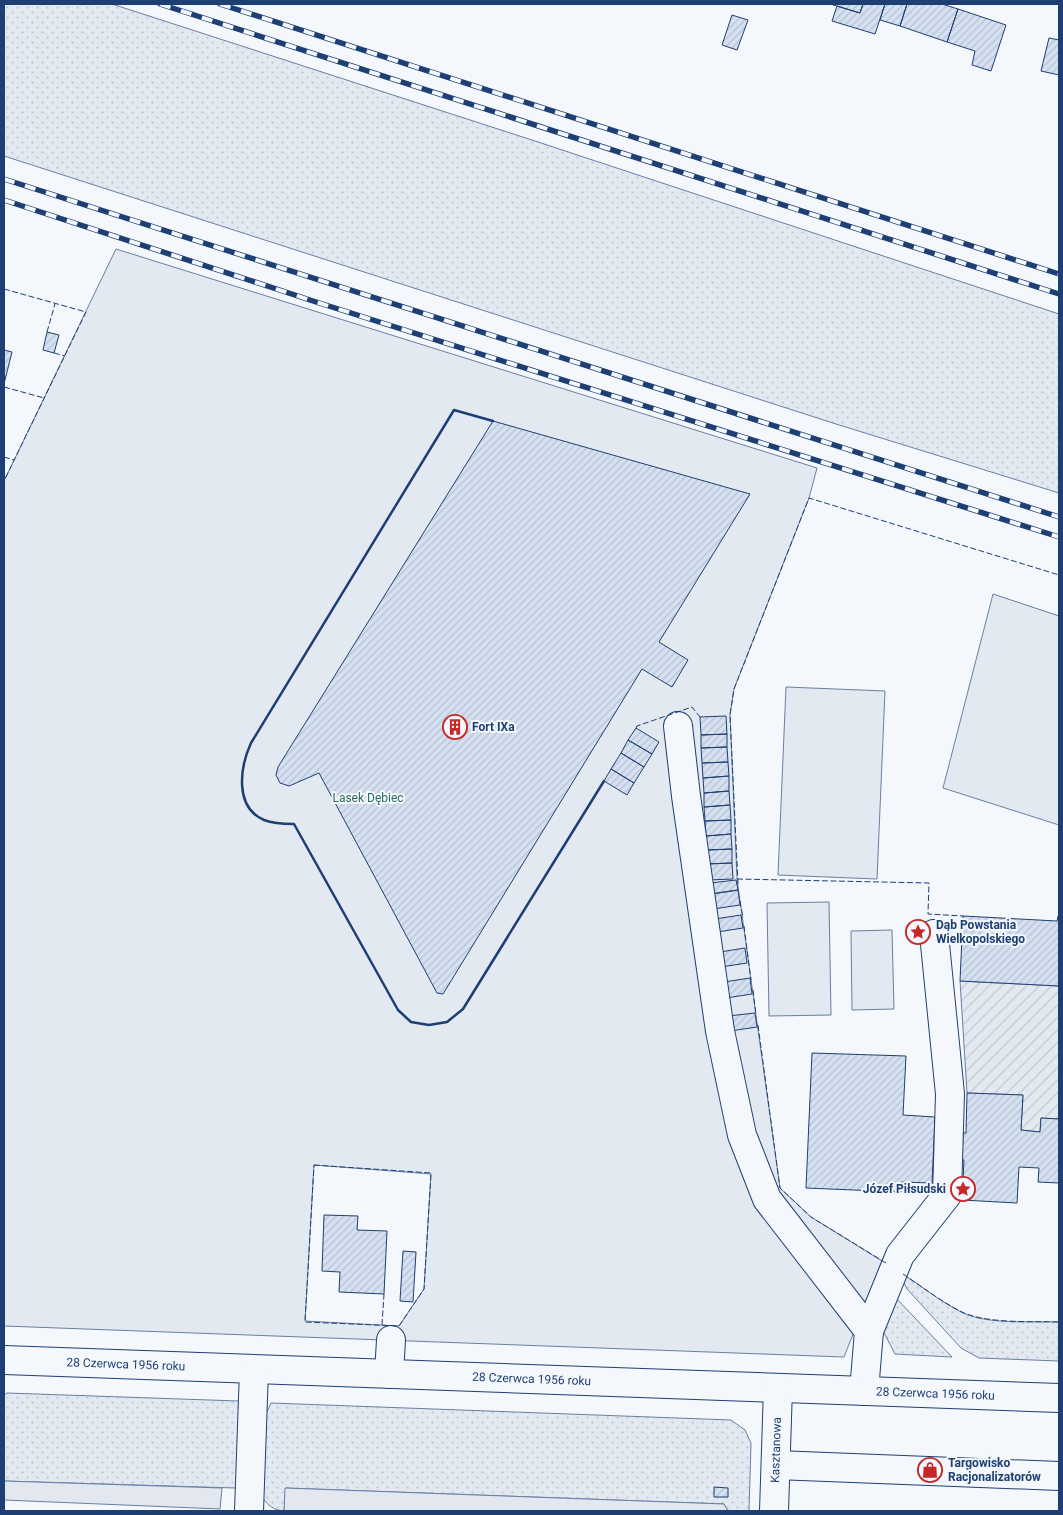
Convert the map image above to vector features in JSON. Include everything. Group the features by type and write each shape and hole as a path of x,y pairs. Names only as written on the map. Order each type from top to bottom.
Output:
{"street":[{"path":"678,726 686,796 720,1031 742,1135 767,1199 869,1331"},
{"path":"864,1390 869,1331 900,1255 947,1195 950,1094 934,934"},
{"path":"389,1374 391,1340"},
{"name":"28 Czerwca 1956 roku","path":"4,1360 1059,1398"},
{"path":"249,1511 254,1370"},
{"name":"Kasztanowa","path":"774,1511 778,1388"},
{"path":"776,1465 1059,1476"}],"green space":[{"path":"4,4 112,4 1059,314 1059,493 836,424 4,156"},
{"name":"Lasek Dębiec","path":"116,249 817,468 809,498 734,689 730,715 737,879 780,1188 811,1217 882,1261 844,1357 4,1326 4,481","holes":["314,1165 431,1174 424,1289 399,1326 305,1321"]},
{"path":"993,594 1059,616 1059,825 943,788"},
{"path":"786,687 885,691 877,879 778,875"},
{"path":"829,902 831,1015 769,1016 767,903"},
{"path":"892,930 894,1009 852,1010 851,931"},
{"path":"960,981 1059,986 1059,1119 1041,1118 1040,1132 1021,1130 1023,1095 967,1093"},
{"path":"904,1275 948,1305 974,1317 998,1321 1059,1322 1059,1361 979,1358 961,1348 907,1289 904,1283"},
{"path":"894,1296 952,1357 895,1354 882,1329"},
{"path":"7,1393 238,1401 245,1411 242,1481 236,1488 4,1481 4,1395"},
{"path":"271,1403 731,1420 745,1430 751,1443 749,1511 728,1511 724,1504 286,1488 284,1511 274,1509 262,1497 265,1416"}],"shaded area":[{"path":"4,1481 222,1488 220,1509 4,1500"},
{"path":"285,1488 724,1504 728,1511 284,1511"}],"building":[{"path":"830,4 863,4 860,13"},
{"path":"863,4 885,4 875,34 832,21 837,6 860,13"},
{"path":"885,4 907,4 900,26 880,20"},
{"path":"907,4 942,4 958,9 947,42 900,26"},
{"path":"958,9 1006,25 991,71 972,65 975,51 947,42"},
{"path":"732,15 748,20 737,50 722,45"},
{"path":"1049,38 1059,40 1059,75 1041,71"},
{"path":"47,332 59,335 54,353 43,350"},
{"path":"4,350 12,352 4,384"},
{"name":"Fort IXa","path":"493,421 750,494 659,642 688,660 672,687 642,669 443,994 437,993 319,773 289,786 280,783 276,775 278,767"},
{"path":"726,716 727,734 701,735 700,717"},
{"path":"636,728 659,742 652,754 628,740"},
{"path":"727,734 727,747 701,748 701,735"},
{"path":"628,740 652,754 644,767 621,753"},
{"path":"727,747 728,762 702,763 701,748"},
{"path":"621,753 644,767 634,783 611,769"},
{"path":"728,762 729,776 703,778 702,763"},
{"path":"611,769 634,783 627,795 604,781"},
{"path":"729,776 729,791 704,793 703,778"},
{"path":"729,791 730,805 704,807 704,793"},
{"path":"730,805 731,820 705,821 704,807"},
{"path":"731,820 731,834 706,836 705,821"},
{"path":"731,834 732,849 707,850 706,836"},
{"path":"732,849 732,863 707,864 707,850"},
{"path":"732,863 733,879 708,880 707,864"},
{"path":"736,880 738,890 711,894 710,883"},
{"path":"738,890 740,905 713,909 711,894"},
{"path":"741,915 743,928 717,932 715,919"},
{"path":"963,916 1057,921 1059,916 1059,986 960,981"},
{"path":"745,948 747,963 721,967 720,952"},
{"path":"750,978 752,994 726,998 724,982"},
{"path":"755,1013 757,1027 730,1031 728,1016"},
{"path":"812,1053 906,1056 903,1115 935,1117 932,1183 901,1182 901,1192 806,1188"},
{"path":"967,1093 1023,1095 1021,1130 1040,1132 1041,1118 1059,1119 1059,1183 1038,1182 1039,1168 1019,1167 1017,1203 962,1200 963,1133 966,1133"},
{"path":"324,1215 358,1216 357,1230 387,1231 384,1294 339,1292 340,1272 322,1271"},
{"path":"403,1251 416,1252 413,1302 400,1301"},
{"path":"714,1487 728,1488 728,1497 714,1497"}],"railway":[{"path":"160,4 1059,294"},
{"path":"220,4 1059,274"},
{"path":"4,179 1059,517"},
{"path":"4,200 313,301 1059,537"}],"fence":[{"path":"4,289 86,312 4,481"},
{"path":"47,332 55,304"},
{"path":"54,353 65,356"},
{"path":"4,387 44,398"},
{"path":"4,457 14,460"},
{"path":"738,884 730,715 734,689 809,498 1059,575"},
{"path":"636,728 637,726 692,707 700,717"},
{"path":"737,879 929,883 928,914 963,916"},
{"path":"740,901 743,918"},
{"path":"744,926 751,980"},
{"path":"753,990 756,1015"},
{"path":"758,1025 780,1188 811,1217 886,1263"},
{"path":"314,1165 431,1173 424,1289 399,1326 305,1322 314,1165"},
{"path":"903,1274 947,1304 972,1316 1010,1321 1059,1322"},
{"path":"382,1325 384,1294"}],"wall":[{"path":"493,421 454,410 251,743 242,774 244,796 254,814 264,820 275,823 294,824 398,1010 411,1022 429,1025 447,1022 463,1009 604,781"}],"place":[{"name":"Fort IXa","path":"455,727"},
{"name":"Dąb Powstania Wielkopolskiego","path":"918,932"},
{"name":"Józef Piłsudski","path":"963,1189"},
{"name":"Targowisko Racjonalizatorów","path":"930,1470"}]}
